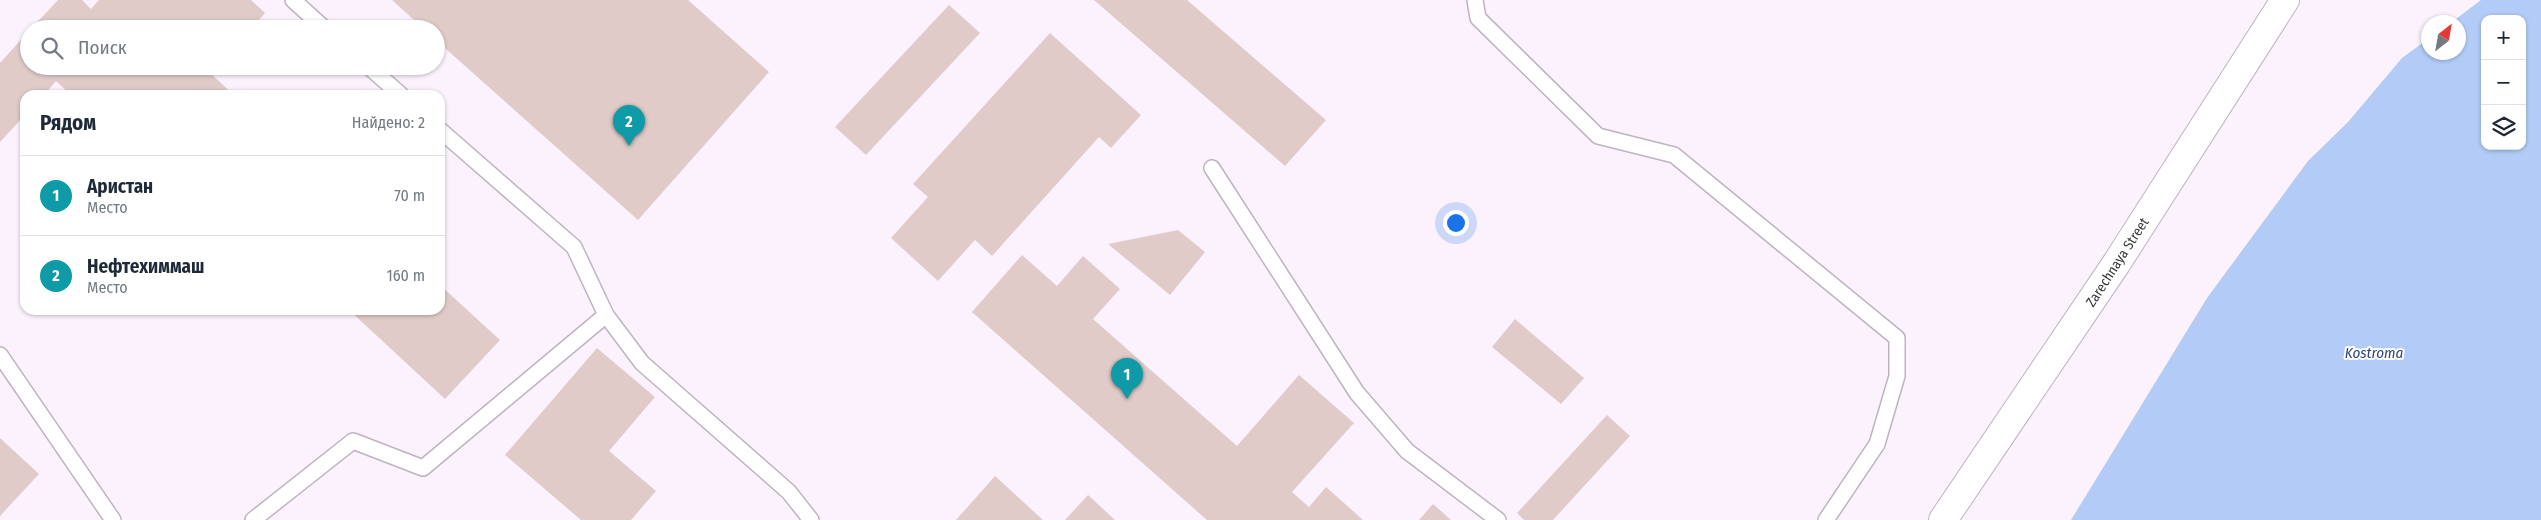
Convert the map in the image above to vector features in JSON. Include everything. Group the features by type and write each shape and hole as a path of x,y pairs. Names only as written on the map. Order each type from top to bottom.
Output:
{"street":[{"name":"Zarechnaya Street","path":"1943,520 2116,264 2285,0"}],"lane":[{"path":"293,0 316,20"},
{"path":"1475,0 1478,18 1598,136 1674,155 1897,338 1897,376 1877,444 1826,520"},
{"path":"378,75 395,90"},
{"path":"445,134 574,247 606,315 642,364 789,492 811,520"},
{"path":"1212,168 1357,393 1407,451 1498,520"},
{"path":"253,520 353,441 423,468 606,315"},
{"path":"0,355 113,520"}],"water":[{"name":"Kostroma","path":"2481,0 2541,0 2541,520 2071,520 2207,298 2308,161 2348,122 2402,58 2421,44 2421,60 2466,60 2466,15 2461,15"}],"building":[{"path":"58,0 82,0 91,9 99,0 251,0 265,13 259,20 39,20"},
{"path":"392,0 688,0 769,72 638,220 445,48 445,20 414,20"},
{"path":"1094,0 1187,0 1326,120 1285,166"},
{"path":"949,5 980,33 866,155 835,127"},
{"path":"1050,33 1141,115 1111,148 1099,137 992,256 975,240 938,281 891,238 928,197 913,184"},
{"path":"20,41 20,75 212,75 229,90 66,90 56,81 48,90 20,90 20,120 0,142 0,63"},
{"path":"1178,230 1205,252 1170,295 1108,244"},
{"path":"1022,255 1057,286 1083,256 1120,289 1093,319 1237,446 1299,375 1354,423 1292,492 1309,507 1326,487 1363,520 1207,520 972,312"},
{"path":"445,290 500,340 445,399 354,315 445,315"},
{"path":"1515,319 1584,378 1561,404 1492,347"},
{"path":"597,348 655,397 609,451 656,491 631,520 581,520 505,455"},
{"path":"1607,415 1630,436 1553,520 1524,520 1517,513"},
{"path":"0,438 39,474 0,516"},
{"path":"995,476 1043,520 956,520"},
{"path":"1088,495 1115,520 1065,520"},
{"path":"1433,504 1451,520 1419,520"}],"place":[{"name":"Нефтехиммаш","path":"629,146"},
{"name":"Аристан","path":"1127,399"}]}
